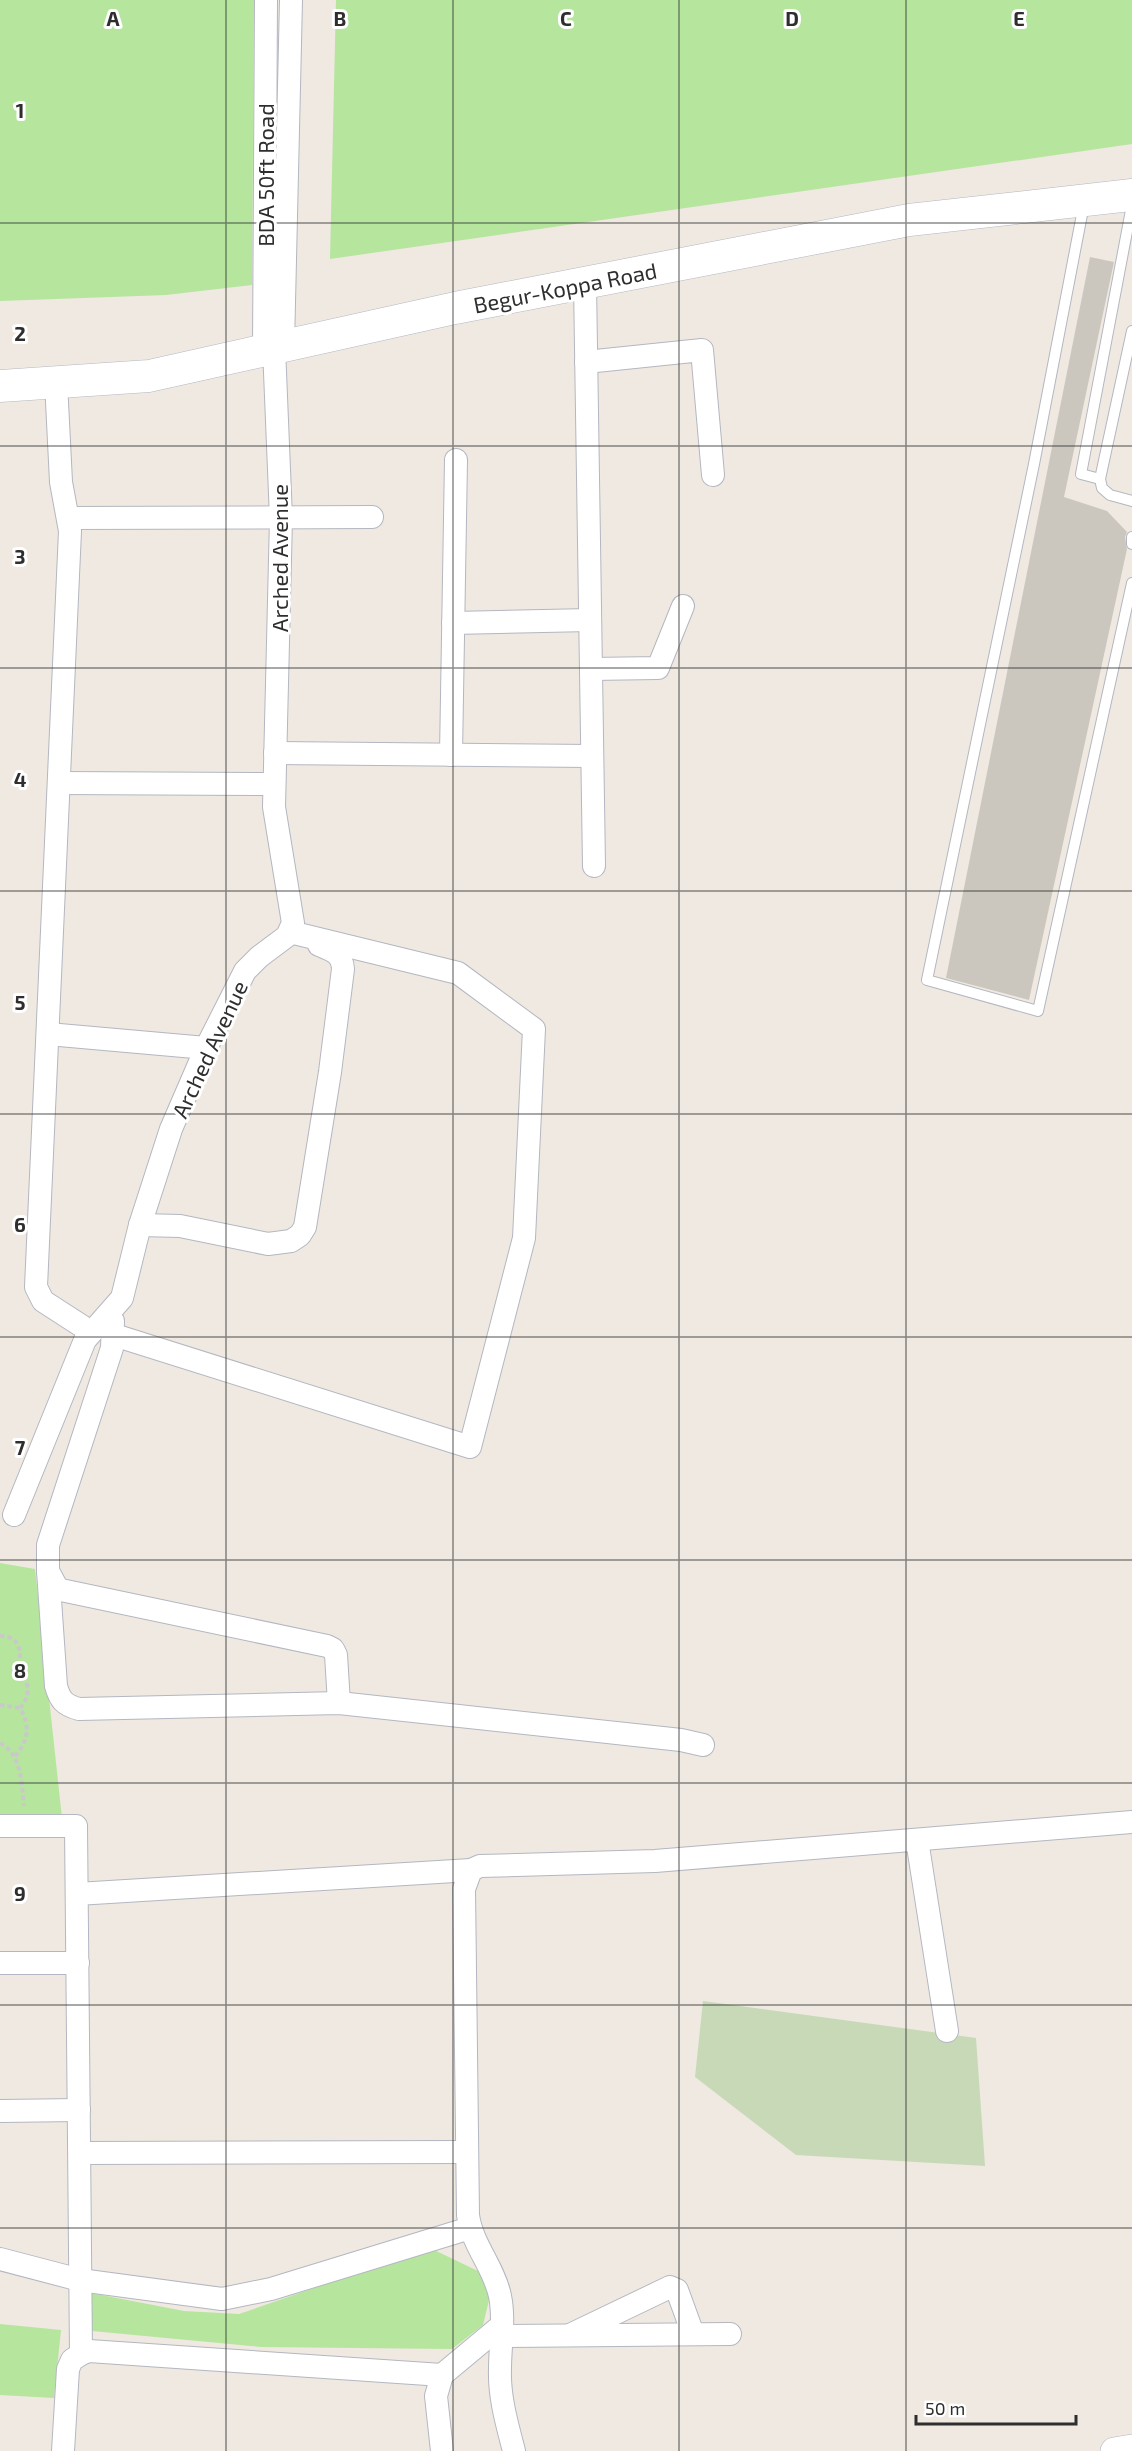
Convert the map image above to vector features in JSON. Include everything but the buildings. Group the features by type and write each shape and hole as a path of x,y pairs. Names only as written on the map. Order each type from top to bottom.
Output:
{"main road":[{"name":"Begur-Koppa Road","path":"0,386 149,376 455,308 909,220 1132,195"}],"street":[{"name":"BDA 50ft Road","path":"266,0 274,348"},
{"name":"BDA 50ft Road","path":"274,348 291,0"},
{"path":"585,283 594,866"},
{"name":"Arched Avenue","path":"112,1311 122,1298 140,1225 171,1129 206,1048 245,971 290,932 293,923 274,807 273,784 281,518 274,348"},
{"path":"586,362 702,350 713,475"},
{"path":"56,382 61,482 70,531 36,1287 43,1302 91,1332"},
{"path":"451,755 456,460"},
{"path":"68,518 372,517"},
{"path":"591,669 658,668 683,606"},
{"path":"453,623 590,620"},
{"path":"275,753 592,756"},
{"path":"59,783 273,784"},
{"path":"140,1225 180,1226 268,1244 291,1241 300,1235 305,1227 330,1072 343,969 338,953 290,932"},
{"path":"114,1335 470,1447 524,1238 534,1029 458,974 290,932"},
{"path":"48,1034 206,1048"},
{"path":"112,1311 114,1335 112,1348 48,1545 56,1686 59,1697 67,1706 79,1709 339,1703 681,1740 703,1745"},
{"path":"14,1515 84,1340 112,1311"},
{"path":"48,1571 56,1586 61,1590 327,1646 333,1649 336,1655 339,1703"},
{"path":"77,1894 471,1870 480,1866 655,1861 1132,1822"},
{"path":"0,1826 76,1826 81,2354"},
{"path":"917,1840 947,2031"},
{"path":"471,1870 464,1889 470,2228 496,2279 502,2307 500,2387 514,2451"},
{"path":"0,1963 78,1963"},
{"path":"0,2110 79,2110"},
{"path":"80,2152 467,2152"},
{"path":"0,2259 80,2280 222,2299 271,2289 470,2228"},
{"path":"568,2336 670,2287 677,2290 681,2298 693,2334"},
{"path":"442,2451 436,2396 442,2375 502,2331 568,2336 730,2334"},
{"path":"63,2451 68,2369 72,2360 89,2351 442,2375"},
{"path":"1114,2451 1132,2448"}],"lane":[{"path":"1084,201 1034,464 927,980 1038,1011 1132,583"},
{"path":"1100,479 1081,474 1132,205"},
{"path":"1132,331 1100,479 1102,488 1110,495 1132,501"},
{"path":"1132,537 1132,544"}],"path":[{"path":"0,1635 11,1638 19,1646 20,1659 13,1670 23,1676 28,1688 28,1696 20,1708"},
{"path":"0,1705 20,1708"},
{"path":"15,1756 26,1737 27,1726 20,1708"},
{"path":"0,1743 18,1761 26,1826"}],"green space":[{"path":"0,0 254,0 252,285 166,295 0,301"},
{"path":"336,0 1132,0 1132,144 330,259"},
{"path":"0,1563 35,1569 62,1818 0,1818"},
{"path":"703,2001 976,2038 985,2166 796,2155 695,2077"},
{"path":"430,2248 480,2272 491,2292 483,2325 452,2349 261,2347 92,2331 91,2293 184,2311 239,2314"},
{"path":"0,2324 61,2330 54,2398 0,2395"}]}
